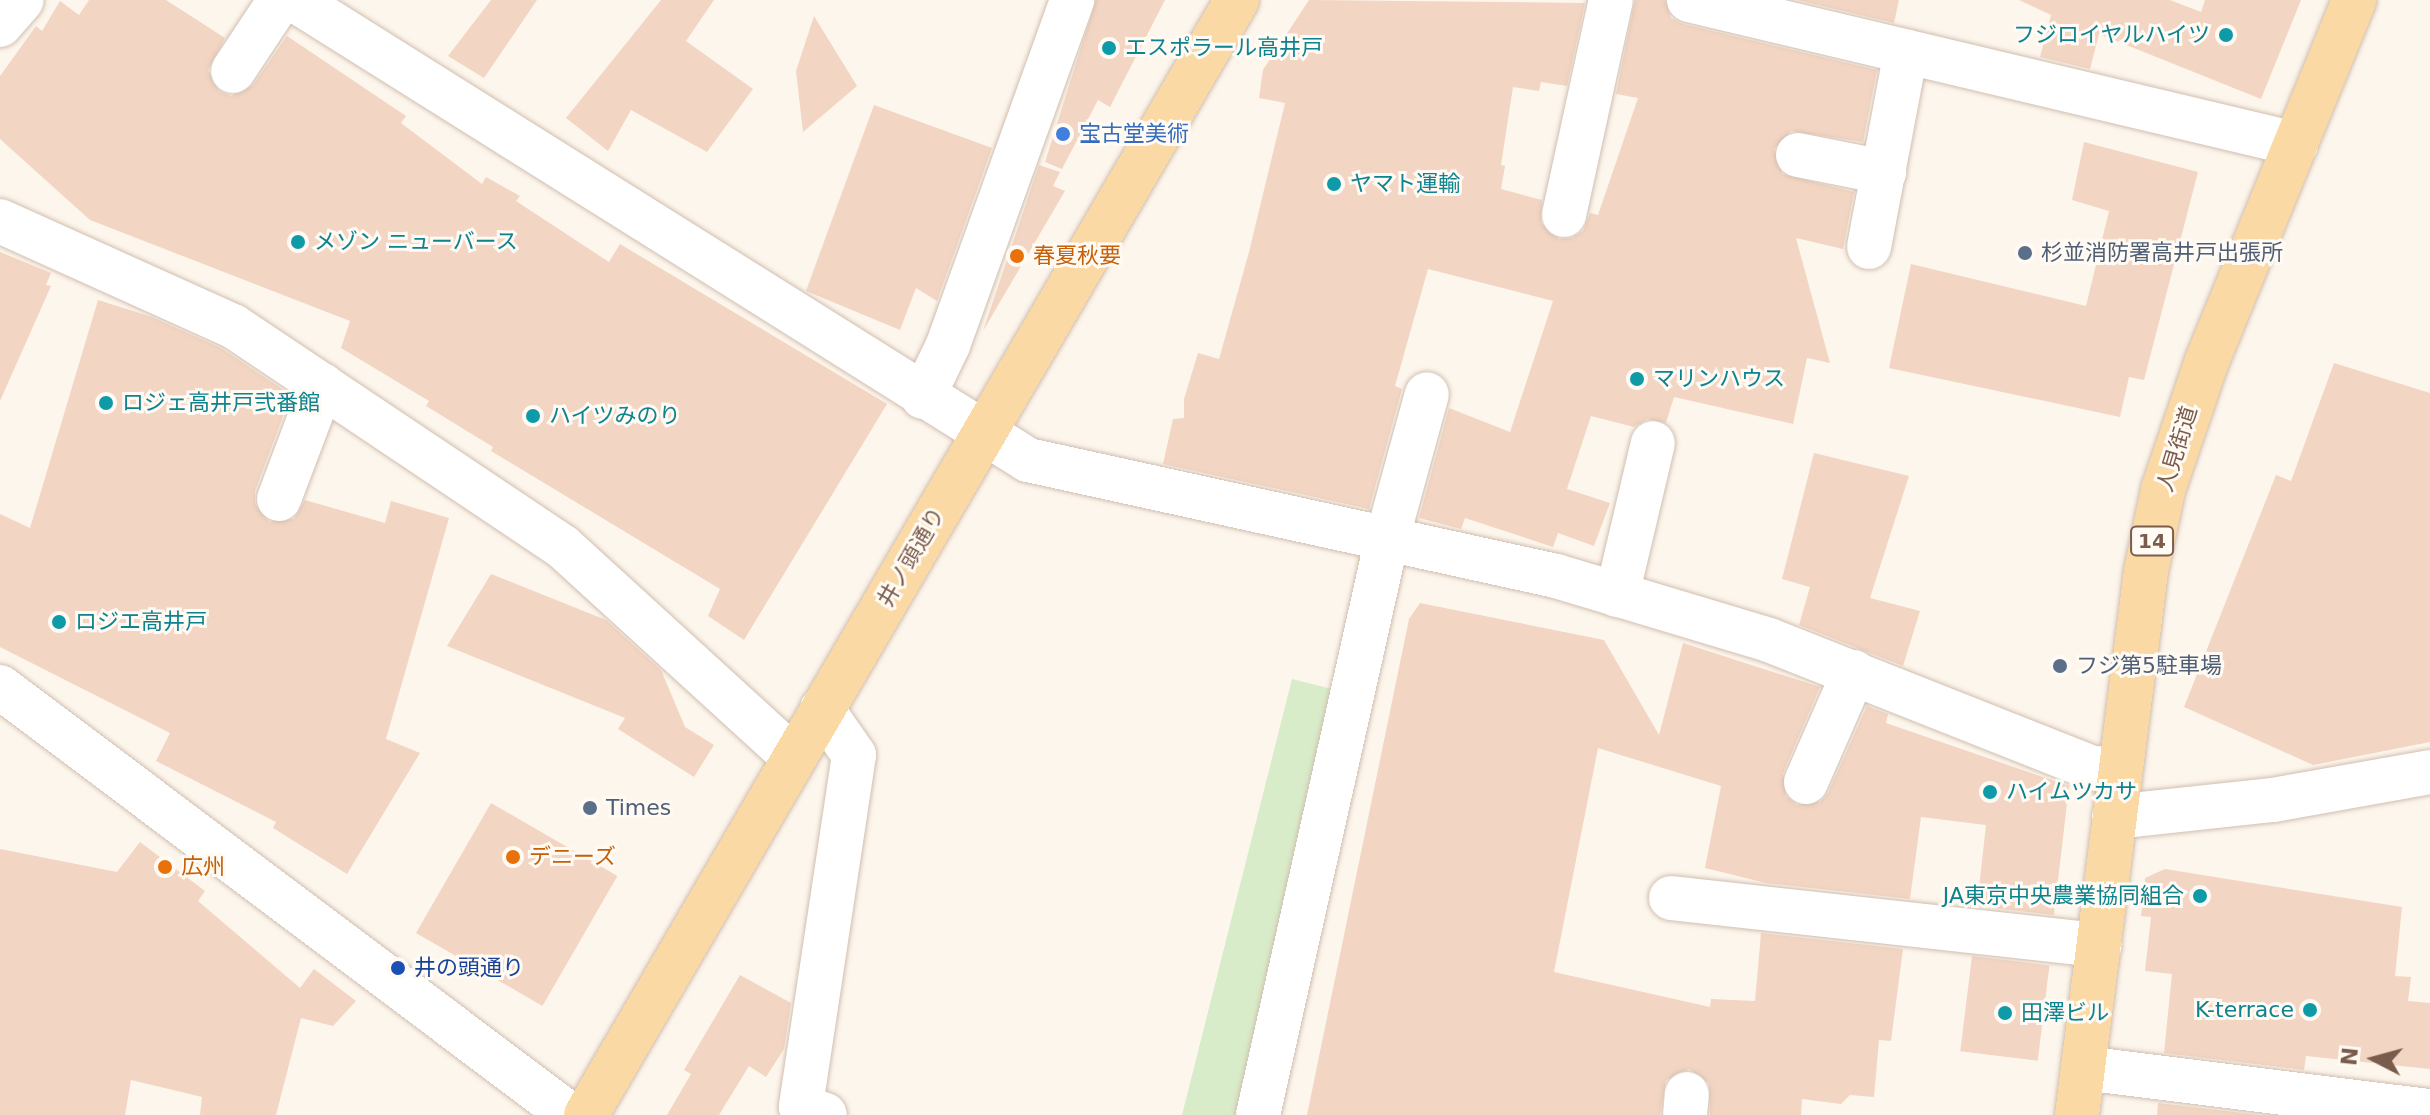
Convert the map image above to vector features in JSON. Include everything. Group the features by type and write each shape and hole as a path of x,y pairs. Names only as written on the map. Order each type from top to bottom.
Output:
{"main road":[{"name":"井ノ頭通り","path":"586,1115 1237,0"},
{"name":"人見街道","path":"2077,1115 2146,571 2163,490 2202,374 2354,0"}],"street":[{"path":"0,25 22,0"},
{"path":"923,397 948,345 1072,0"},
{"path":"1564,215 1611,0"},
{"path":"1689,0 1835,17 1906,51 2296,144"},
{"path":"233,71 295,1 1028,460 1387,539 1617,595 1769,640 2092,768 2119,769"},
{"path":"1869,247 1906,51"},
{"path":"1798,155 1884,172"},
{"path":"0,221 233,326 563,547 794,758"},
{"path":"279,499 322,385"},
{"path":"1258,1115 1387,539 1427,394"},
{"path":"1617,595 1653,443"},
{"path":"1806,782 1854,672"},
{"path":"0,687 570,1115"},
{"path":"822,709 854,755 801,1107 825,1115"},
{"path":"2114,817 2273,800 2430,772"},
{"path":"1671,898 2099,945"},
{"path":"2083,1068 2430,1111"}],"green space":[{"path":"1292,679 1336,690 1235,1115 1182,1115"}],"building":[{"path":"89,0 166,0 225,38 208,70 219,91 231,96 253,85 287,36 406,116 401,123 482,184 486,177 520,196 516,201 609,262 620,244 887,404 744,640 708,616 720,589 491,451 493,447 426,406 429,401 341,348 350,321 90,220 0,139 0,76 36,26 42,31 60,1 79,15"},
{"path":"491,0 537,0 484,78 448,56"},
{"path":"661,0 714,0 686,41 753,89 707,152 631,110 608,151 566,118"},
{"name":"エスポラール高井戸","path":"1096,0 1165,0 1110,107 1098,100 1062,169 1045,162"},
{"path":"1309,0 1585,3 1567,86 1541,82 1539,91 1513,87 1501,165 1505,166 1501,189 1542,200 1541,223 1559,239 1572,238 1583,231 1590,213 1598,215 1638,98 1616,94 1635,0 1665,0 1671,18 1683,24 1877,70 1863,142 1791,131 1774,149 1782,174 1854,192 1843,249 1796,238 1830,363 1807,358 1793,424 1674,397 1666,423 1647,419 1634,427 1591,416 1567,489 1610,503 1594,546 1558,533 1553,547 1465,518 1461,529 1419,518 1449,408 1510,432 1553,301 1428,269 1395,386 1402,389 1369,509 1163,464 1173,419 1184,418 1184,399 1198,353 1219,359 1249,252 1285,103 1259,98 1263,70"},
{"path":"1797,0 1899,0 1894,23"},
{"path":"2019,0 2170,0 2201,12 2205,0 2301,0 2261,99 2099,34 2090,69 2040,57 2051,15"},
{"path":"814,16 857,86 803,132 796,71"},
{"path":"874,105 992,148 937,301 916,288 900,330 806,291"},
{"path":"2084,142 2198,172 2144,380 2129,377 2120,417 1889,368 1911,264 2086,306 2109,211 2072,200"},
{"path":"1039,165 1060,172 1053,186 1065,191 983,331"},
{"path":"0,252 51,273 46,285 51,286 0,401"},
{"path":"98,300 152,317 221,348 291,395 255,491 255,504 269,522 294,519 305,500 385,523 391,501 449,518 386,739 420,753 347,874 273,828 276,822 156,761 170,733 0,647 0,514 30,528"},
{"path":"2334,363 2430,393 2430,742 2313,765 2184,707 2276,475 2291,481"},
{"path":"1814,453 1909,476 1870,598 1920,611 1903,666 1799,625 1810,587 1782,579"},
{"path":"491,574 606,620 661,670 685,727 714,745 694,777 618,729 625,718 447,646"},
{"path":"1420,603 1604,640 1659,735 1683,643 1820,687 1783,773 1786,796 1797,805 1820,802 1828,793 1867,706 1888,714 1886,723 2069,786 2054,915 1977,906 1986,825 1921,817 1910,899 1766,883 1705,868 1721,786 1598,748 1554,972 1710,1007 1711,999 1755,1001 1761,933 1903,949 1891,1041 1879,1040 1874,1097 1850,1095 1841,1104 1802,1099 1801,1115 1710,1115 1709,1083 1689,1069 1666,1080 1660,1115 1307,1115 1409,619"},
{"path":"491,803 617,876 542,1006 416,933"},
{"path":"140,842 205,891 198,901 300,988 314,969 356,1001 333,1026 301,1018 276,1115 200,1115 202,1097 131,1080 125,1115 0,1115 0,849 117,872"},
{"path":"2165,869 2402,907 2395,976 2411,977 2408,1001 2430,1003 2430,1069 2306,1056 2304,1070 2164,1053 2172,974 2145,971 2151,917 2141,916 2145,878"},
{"name":"田澤ビル","path":"1972,956 2049,966 2038,1061 1960,1051"},
{"path":"740,975 791,1003 784,1049 766,1077 749,1066 719,1115 667,1115 691,1074 684,1070"},
{"path":"2158,1103 2259,1115 2157,1115"}],"place":[{"name":"フジロイヤルハイツ","path":"2226,35"},
{"name":"エスポラール高井戸","path":"1109,48"},
{"name":"宝古堂美術","path":"1063,134"},
{"name":"ヤマト運輸","path":"1334,184"},
{"name":"メゾン ニューバース","path":"298,242"},
{"name":"杉並消防署高井戸出張所","path":"2025,253"},
{"name":"春夏秋要","path":"1017,256"},
{"name":"マリンハウス","path":"1637,379"},
{"name":"ロジェ高井戸弐番館","path":"106,403"},
{"name":"ハイツみのり","path":"533,416"},
{"name":"ロジエ高井戸","path":"59,622"},
{"name":"フジ第5駐車場","path":"2060,666"},
{"name":"ハイムツカサ","path":"1990,792"},
{"name":"Times","path":"590,808"},
{"name":"デニーズ","path":"513,857"},
{"name":"広州","path":"165,867"},
{"name":"JA東京中央農業協同組合","path":"2200,896"},
{"name":"井の頭通り","path":"398,968"},
{"name":"K-terrace","path":"2310,1010"},
{"name":"田澤ビル","path":"2005,1013"}]}
